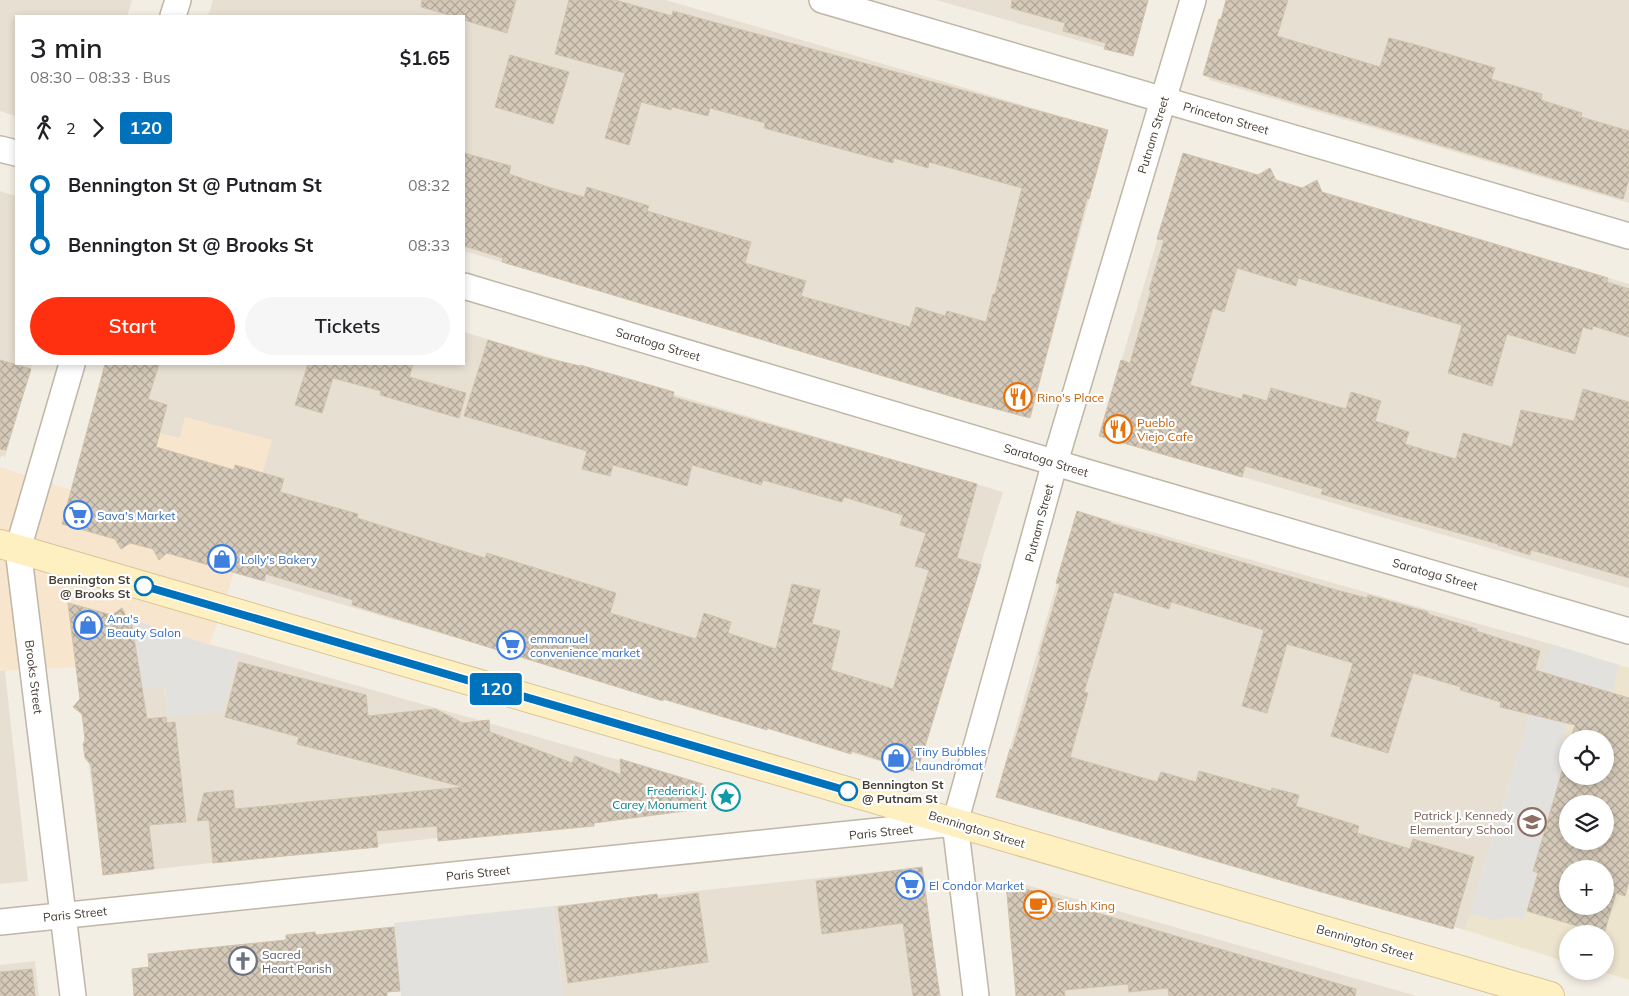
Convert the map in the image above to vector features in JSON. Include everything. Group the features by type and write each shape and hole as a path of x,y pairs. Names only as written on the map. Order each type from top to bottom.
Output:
{"main road":[{"name":"Bennington Street","path":"6,548 1550,996"}],"street":[{"path":"173,15 178,0"},
{"name":"Princeton Street","path":"822,0 1629,236"},
{"name":"Putnam Street","path":"976,996 955,823 1055,462 1193,0"},
{"path":"0,149 15,153"},
{"name":"Saratoga Street","path":"465,286 1629,631"},
{"name":"Brooks Street","path":"72,365 6,548 63,915 73,996"},
{"name":"Paris Street","path":"0,922 955,823"}],"shaded area":[{"path":"0,0 132,0 127,15 15,15 15,116 0,111"},
{"path":"213,0 666,0 1108,130 1030,418 465,251 465,15 208,15"},
{"path":"936,0 1149,0 1133,56"},
{"path":"1232,0 1629,0 1629,203 1209,80"},
{"path":"1183,153 1629,284 1629,588 1099,436"},
{"path":"0,191 15,196 15,365 32,365 5,457 1,456 0,460"},
{"path":"465,332 1003,492 917,772 234,573 262,473 185,418 180,439 140,428 100,386 106,365 465,365"},
{"path":"185,417 272,440 234,573 210,644 239,652 224,710 168,717 164,686 80,695 77,667 0,671 0,467 71,490 140,428 180,438"},
{"path":"1077,511 1551,644 1465,930 996,797"},
{"path":"131,619 210,645 239,652 224,710 168,717 165,686 142,689"},
{"name":"Patrick J. Kennedy Elementary School","path":"1551,644 1629,668 1629,980 1614,975 1614,925 1559,925 1559,959 1465,930"},
{"path":"1551,644 1619,665 1612,694 1567,723 1565,730 1559,730 1559,779 1533,871 1538,873 1523,920 1514,917 1493,920 1470,913"},
{"path":"239,652 703,784 700,809 103,875 80,695 165,686 224,710"},
{"path":"0,671 5,671 28,881 0,884"},
{"path":"922,867 940,996 563,996 553,906"},
{"path":"1005,879 1417,996 1018,996"},
{"path":"553,906 563,996 401,996 394,923"},
{"path":"35,961 39,996 0,996 0,965"}],"building":[{"path":"422,0 516,0 507,33 465,20 465,15 449,15 421,7"},
{"path":"569,0 615,0 672,16 673,11 1108,130 1089,199 1087,198 1030,418 970,402 502,262 503,258 465,246 465,153 511,166 509,174 551,188 584,197 587,187 649,206 647,211 751,242 745,263 806,281 801,296 910,327 916,307 945,316 947,311 986,322 1022,188 929,162 928,168 894,158 893,163 764,128 765,123 710,108 708,116 672,107 671,110 641,102 629,145 605,138 625,73 555,54"},
{"path":"1012,0 1148,0 1133,56 1104,49 1106,43 1063,31 1065,23 1011,8"},
{"path":"1226,0 1288,0 1277,36 1380,67 1389,38 1413,44 1495,68 1491,79 1542,94 1541,100 1582,113 1581,117 1629,131 1629,179 1623,199 1203,75"},
{"path":"510,55 569,72 553,124 495,107"},
{"path":"1183,153 1258,175 1270,168 1276,180 1302,188 1317,180 1322,192 1608,278 1607,282 1629,289 1629,337 1593,326 1592,330 1583,327 1575,354 1507,334 1492,386 1448,373 1462,325 1298,278 1296,286 1237,268 1224,312 1213,308 1190,385 1242,399 1243,394 1267,401 1271,388 1346,409 1351,392 1381,401 1375,421 1409,432 1405,444 1456,459 1463,433 1512,447 1521,410 1574,421 1583,389 1629,402 1629,578 1531,550 1530,555 1498,544 1321,494 1323,489 1245,466 1242,477 1099,436 1121,360 1130,363 1164,240 1157,239"},
{"path":"488,340 546,358 580,365 674,392 673,397 977,484 957,558 981,565 917,772 852,751 851,754 767,728 767,730 663,699 663,701 352,605 353,600 266,574 264,581 167,553 159,560 153,549 130,543 121,549 115,539 62,524 105,365 159,365 148,399 167,405 156,447 234,470 235,465 284,479 280,492 358,514 357,518 485,558 487,553 616,593 610,613 696,639 704,613 731,622 728,633 776,649 792,584 820,590 812,624 840,631 831,670 893,689 929,570 915,566 926,533 900,525 903,515 844,497 842,502 763,480 761,485 692,465 687,486 613,465 610,476 582,469 587,451 464,416"},
{"path":"0,360 31,369 6,450 0,449"},
{"path":"308,365 413,365 409,377 466,393 459,418 380,395 381,391 333,378 322,413 295,405"},
{"path":"1077,511 1110,523 1336,590 1367,598 1368,595 1428,612 1428,614 1477,629 1476,631 1540,651 1535,670 1629,698 1629,881 1625,896 1616,893 1614,900 1614,860 1559,860 1559,915 1610,915 1607,925 1574,925 1527,911 1538,873 1533,871 1559,782 1559,785 1614,785 1614,730 1574,730 1575,725 1500,707 1501,702 1460,690 1461,687 1413,673 1388,753 1331,736 1353,663 1287,644 1267,713 1242,706 1264,630 1171,602 1169,609 1114,592 1084,692 1088,693 1070,757 1157,782 1161,772 1196,782 1199,771 1271,791 1272,788 1299,795 1296,806 1359,826 1357,833 1410,849 1413,839 1474,857 1453,929 996,797 1041,655 1039,655 1060,584 1056,583"},
{"path":"68,603 112,615 122,608 127,618 131,619 147,719 166,717 167,723 175,722 186,822 149,825 154,869 103,875 91,765 85,758 83,744 85,740 82,714 73,707 80,699"},
{"path":"239,662 366,695 368,716 435,709 463,723 489,720 490,732 572,763 575,756 621,775 620,759 703,784 700,809 594,823 594,826 438,841 437,826 376,831 378,847 213,863 209,820 197,821 204,793 233,790 235,809 463,787 297,744 299,737 225,717"},
{"path":"922,867 940,996 913,996 903,923 822,934 816,881"},
{"path":"1006,883 1093,909 1094,912 1356,989 1355,996 1169,996 1168,988 1129,992 1128,984 1064,990 1065,996 1016,996"},
{"path":"698,893 708,962 568,983 558,907 657,894 658,899"},
{"name":"Sacred Heart Parish","path":"394,927 400,991 387,992 387,996 134,996 132,969 149,967 148,954 286,940 286,935 315,932 316,935"},
{"path":"32,969 35,996 0,996 0,972"}],"bus line":[{"name":"120","path":"144,586 848,791"}],"place":[{"name":"Rino's Place","path":"1018,397"},
{"name":"Pueblo Viejo Cafe","path":"1118,429"},
{"name":"Sava's Market","path":"78,515"},
{"name":"Lolly's Bakery","path":"222,559"},
{"name":"Bennington St @ Brooks St","path":"144,586"},
{"name":"Ana's Beauty Salon","path":"88,625"},
{"name":"emmanuel convenience market","path":"511,645"},
{"name":"Tiny Bubbles Laundromat","path":"896,758"},
{"name":"Bennington St @ Putnam St","path":"848,791"},
{"name":"Frederick J. Carey Monument","path":"726,797"},
{"name":"Patrick J. Kennedy Elementary School","path":"1532,822"},
{"name":"El Condor Market","path":"910,885"},
{"name":"Slush King","path":"1038,905"},
{"name":"Sacred Heart Parish","path":"243,961"}]}
